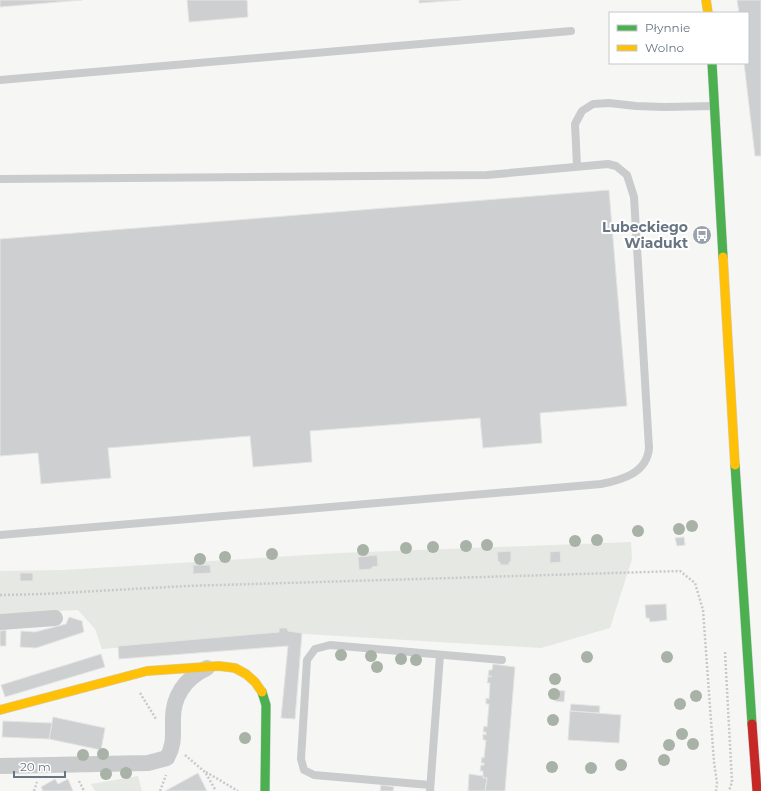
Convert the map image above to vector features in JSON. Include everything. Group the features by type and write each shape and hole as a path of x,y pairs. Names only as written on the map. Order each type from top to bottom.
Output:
{"street":[{"path":"706,0 708,12"},
{"path":"712,64 746,652 757,791"},
{"path":"0,622 55,618"},
{"path":"0,766 148,763 167,758 174,743 173,711 179,692 191,677 212,666"},
{"path":"0,710 147,671 212,666 235,668 255,682 262,692 268,714 265,791"}],"lane":[{"path":"0,80 571,31"},
{"path":"577,166 575,124 582,111 593,104 609,103 665,107 715,106"},
{"path":"0,179 487,175 601,164 616,166 627,174 633,189 649,448 649,455 645,463 633,473 615,481 601,484 0,535"},
{"path":"440,655 430,788 314,775 304,770 301,759 307,660 315,649 330,646 502,660"}],"path":[{"path":"0,595 195,586 680,571 694,583 703,610 714,762 718,782 716,791"},
{"path":"725,652 732,782 729,791"},
{"path":"205,772 238,791"}],"shaded area":[{"path":"631,542 632,559 610,628 541,648 289,633 102,649 95,629 78,610 0,614 0,571 64,570 340,553"},
{"path":"138,776 142,791 95,791 91,784"}],"building":[{"path":"0,0 82,0 0,7"},
{"path":"187,0 247,0 248,17 189,22"},
{"path":"419,0 461,0 419,3"},
{"path":"737,0 761,0 761,156 755,156 744,64 749,64 749,12 739,12"},
{"path":"609,190 627,406 540,413 542,443 483,448 480,418 310,431 312,462 253,467 250,436 108,448 111,478 41,484 38,453 0,456 0,239"},
{"path":"684,537 685,545 677,546 675,538"},
{"path":"511,551 511,562 509,562 509,565 500,565 500,562 498,562 497,552"},
{"path":"560,551 561,562 550,563 550,552"},
{"path":"377,555 378,566 372,567 372,569 359,570 358,557"},
{"path":"193,565 210,565 211,573 193,574"},
{"path":"20,573 33,573 33,581 20,581"},
{"path":"666,604 667,620 650,622 649,618 646,618 645,605"},
{"path":"69,617 82,621 84,632 36,648 20,647 21,631 35,632 66,624"},
{"path":"279,628 287,628 288,631 302,633 295,719 281,718 288,646 119,659 118,646 279,632"},
{"path":"6,630 6,646 0,646 0,631"},
{"path":"101,654 105,667 5,697 1,685"},
{"path":"493,664 515,667 505,791 485,791 487,778 483,778 483,771 480,771 481,765 484,765 484,763 481,763 482,757 484,758 486,740 483,740 483,734 486,735 486,732 483,732 484,726 487,727 489,704 486,704 486,698 489,699 490,683 487,683 488,677 492,676 488,676 489,670 492,670"},
{"path":"555,690 565,691 564,702 555,701"},
{"path":"571,704 600,706 599,713 570,711"},
{"path":"570,711 621,715 619,743 568,740"},
{"path":"53,717 105,728 101,750 49,739"},
{"path":"3,721 52,723 49,739 2,737"},
{"path":"198,773 207,791 165,791"},
{"path":"469,774 487,778 485,791 468,791"},
{"path":"55,779 58,784 68,779 73,791 43,791 41,787"},
{"path":"381,785 394,787 393,791 380,791"}],"traffic: fast":[{"path":"712,64 723,257"},
{"path":"735,465 752,724"},
{"path":"262,692 266,705 265,791"}],"traffic: slow":[{"path":"706,0 708,12"},
{"path":"723,257 735,465"},
{"path":"0,710 147,671 219,666 235,668 246,674 255,682 262,692"}],"traffic: jam":[{"path":"752,724 757,791"}],"place":[{"name":"Lubeckiego Wiadukt","path":"702,235"}]}
